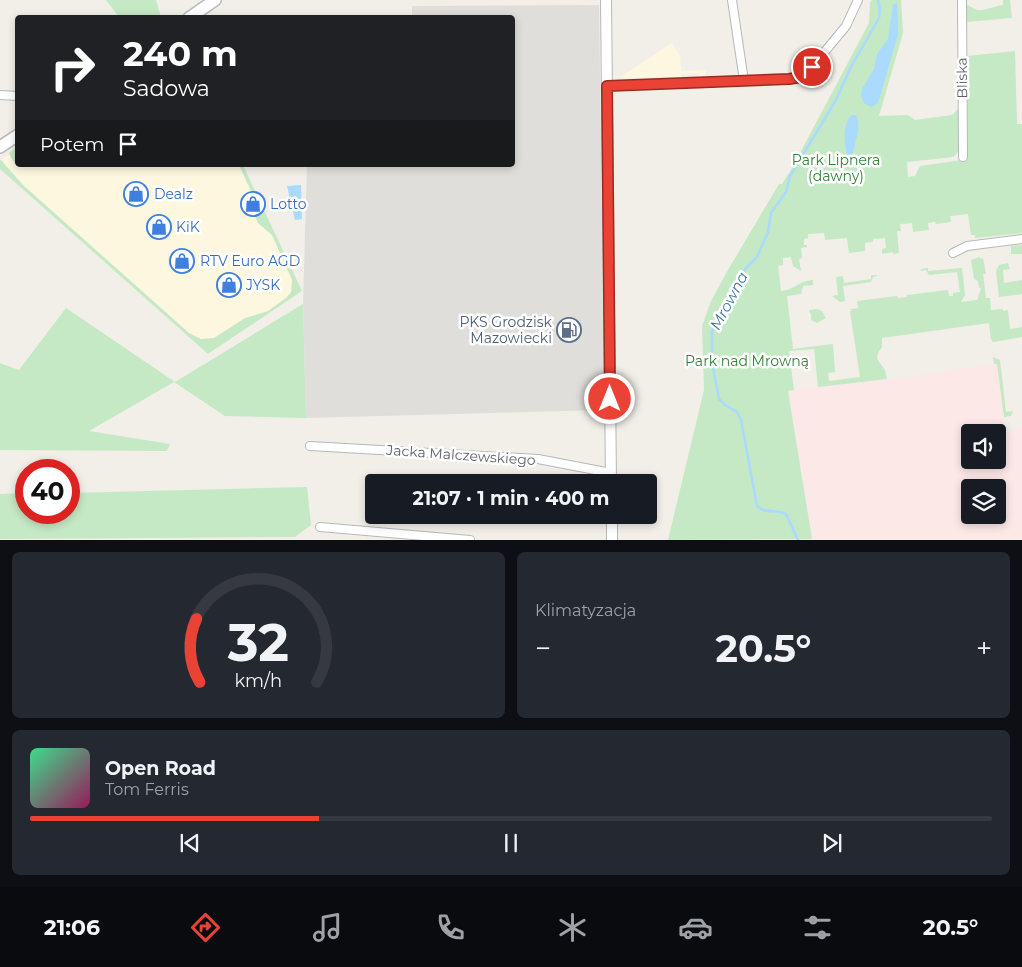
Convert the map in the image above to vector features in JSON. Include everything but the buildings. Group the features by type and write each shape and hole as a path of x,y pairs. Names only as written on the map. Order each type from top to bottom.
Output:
{"main road":[{"path":"193,15 202,4 215,0"},
{"path":"0,147 15,137"}],"street":[{"path":"606,0 611,474"},
{"path":"732,0 744,81"},
{"path":"607,86 801,77 807,73 846,26 858,0"},
{"name":"Bliska","path":"962,0 963,157"},
{"path":"0,95 15,96"},
{"path":"953,253 967,246 1022,239"},
{"name":"Jacka Malczewskiego","path":"310,446 538,459 596,474"},
{"path":"612,524 612,540"},
{"path":"320,527 470,540"}],"shaded area":[{"path":"599,5 605,410 306,418 303,304 307,167 515,167 515,15 412,15 412,6"},
{"path":"672,43 680,56 681,71 705,70 706,76 699,77 699,73 682,74 682,77 619,78"},
{"path":"15,150 15,167 244,167 302,291 208,354 0,169 0,161"},
{"path":"997,364 1004,424 961,424 961,469 1006,469 1006,432 1022,427 1022,539 812,539 788,390 867,382"}],"green space":[{"path":"106,0 156,0 160,15 117,15"},
{"path":"872,0 901,0 903,33 879,116 908,115 915,120 952,115 959,108 960,150 953,157 907,162 908,177 915,176 920,166 968,159 967,56 1015,51 1017,124 1022,124 1022,233 975,238 975,235 971,235 968,214 950,216 951,222 928,223 929,230 913,232 912,223 900,224 901,231 897,231 899,253 893,254 893,252 882,254 882,249 886,248 885,238 873,239 873,242 865,243 865,251 849,253 847,238 825,240 824,233 808,234 808,238 804,239 804,245 807,245 807,247 801,248 802,258 799,259 801,271 793,266 791,257 783,258 783,265 778,266 781,291 813,280 813,285 803,286 801,294 787,296 793,349 833,344 835,372 828,373 829,381 860,377 850,311 852,311 850,309 858,308 857,301 897,296 898,298 907,297 907,295 948,290 949,296 953,296 953,293 960,292 957,272 929,275 926,270 921,271 921,269 928,268 928,271 962,268 965,295 961,302 977,300 981,289 978,281 974,279 971,260 980,257 981,259 983,258 986,274 983,274 986,298 990,298 991,310 1008,310 1010,329 1022,327 1022,337 993,342 989,323 882,338 882,347 877,358 885,370 887,379 818,387 814,349 789,351 794,390 788,391 812,539 668,540 704,390 702,326 711,301 779,184 782,184 791,170 869,23 870,3"},
{"path":"1003,0 1010,0 1012,18 966,22 966,4 980,10 1003,5"},
{"path":"15,148 15,163 12,160 9,153"},
{"path":"0,161 23,185 189,333 201,339 214,338 245,318 268,311 291,292 292,280 272,235 258,223 252,210 258,206 240,167 244,167 302,291 208,354 0,169"},
{"path":"1022,245 1022,254 1011,254 1011,246"},
{"path":"1008,263 1010,269 1003,270 1004,283 1022,280 1022,294 999,297 996,271 999,265"},
{"path":"871,275 877,276 873,277 871,282 843,286 845,301 840,302 832,296 838,295 836,277 843,276 844,283 871,279"},
{"path":"303,304 306,418 225,416 174,382 89,431 170,444 167,451 0,450 0,363 19,370 66,308 175,382"},
{"path":"817,309 822,311 826,318 817,323 811,320 809,310"},
{"path":"993,357 1000,360 1006,412 1013,411 1011,416 1004,417 997,364 994,364"},
{"path":"307,487 311,525 295,537 0,539 0,494 15,493 15,524 80,524 80,493"}],"water":[{"path":"897,3 898,34 880,97 877,104 871,107 864,103 862,99 862,89 874,69 877,54 888,39 893,5"},
{"path":"852,115 856,115 858,129 852,166 850,167 848,165 845,145 845,132 848,120"},
{"path":"301,185 302,219 295,220 287,186"}],"waterway":[{"name":"Mrowna","path":"798,540 786,514 763,510 757,506 741,420 737,412 719,399 712,363 712,331 721,313 730,305 732,292 736,284 743,279 745,269 757,257 768,232 771,213 786,192 790,176 836,100 851,67 879,18 878,0"}],"place":[{"name":"Dealz","path":"136,194"},
{"name":"Lotto","path":"253,204"},
{"name":"KiK","path":"159,227"},
{"name":"RTV Euro AGD","path":"182,261"},
{"name":"JYSK","path":"229,285"},
{"name":"PKS Grodzisk Mazowiecki","path":"569,330"}],"route":[{"path":"610,399 607,86 789,79 801,77 812,67"}],"park label":[{"name":"Park Lipnera (dawny)","path":"836,168"},
{"name":"Park nad Mrowną","path":"747,361"}]}
